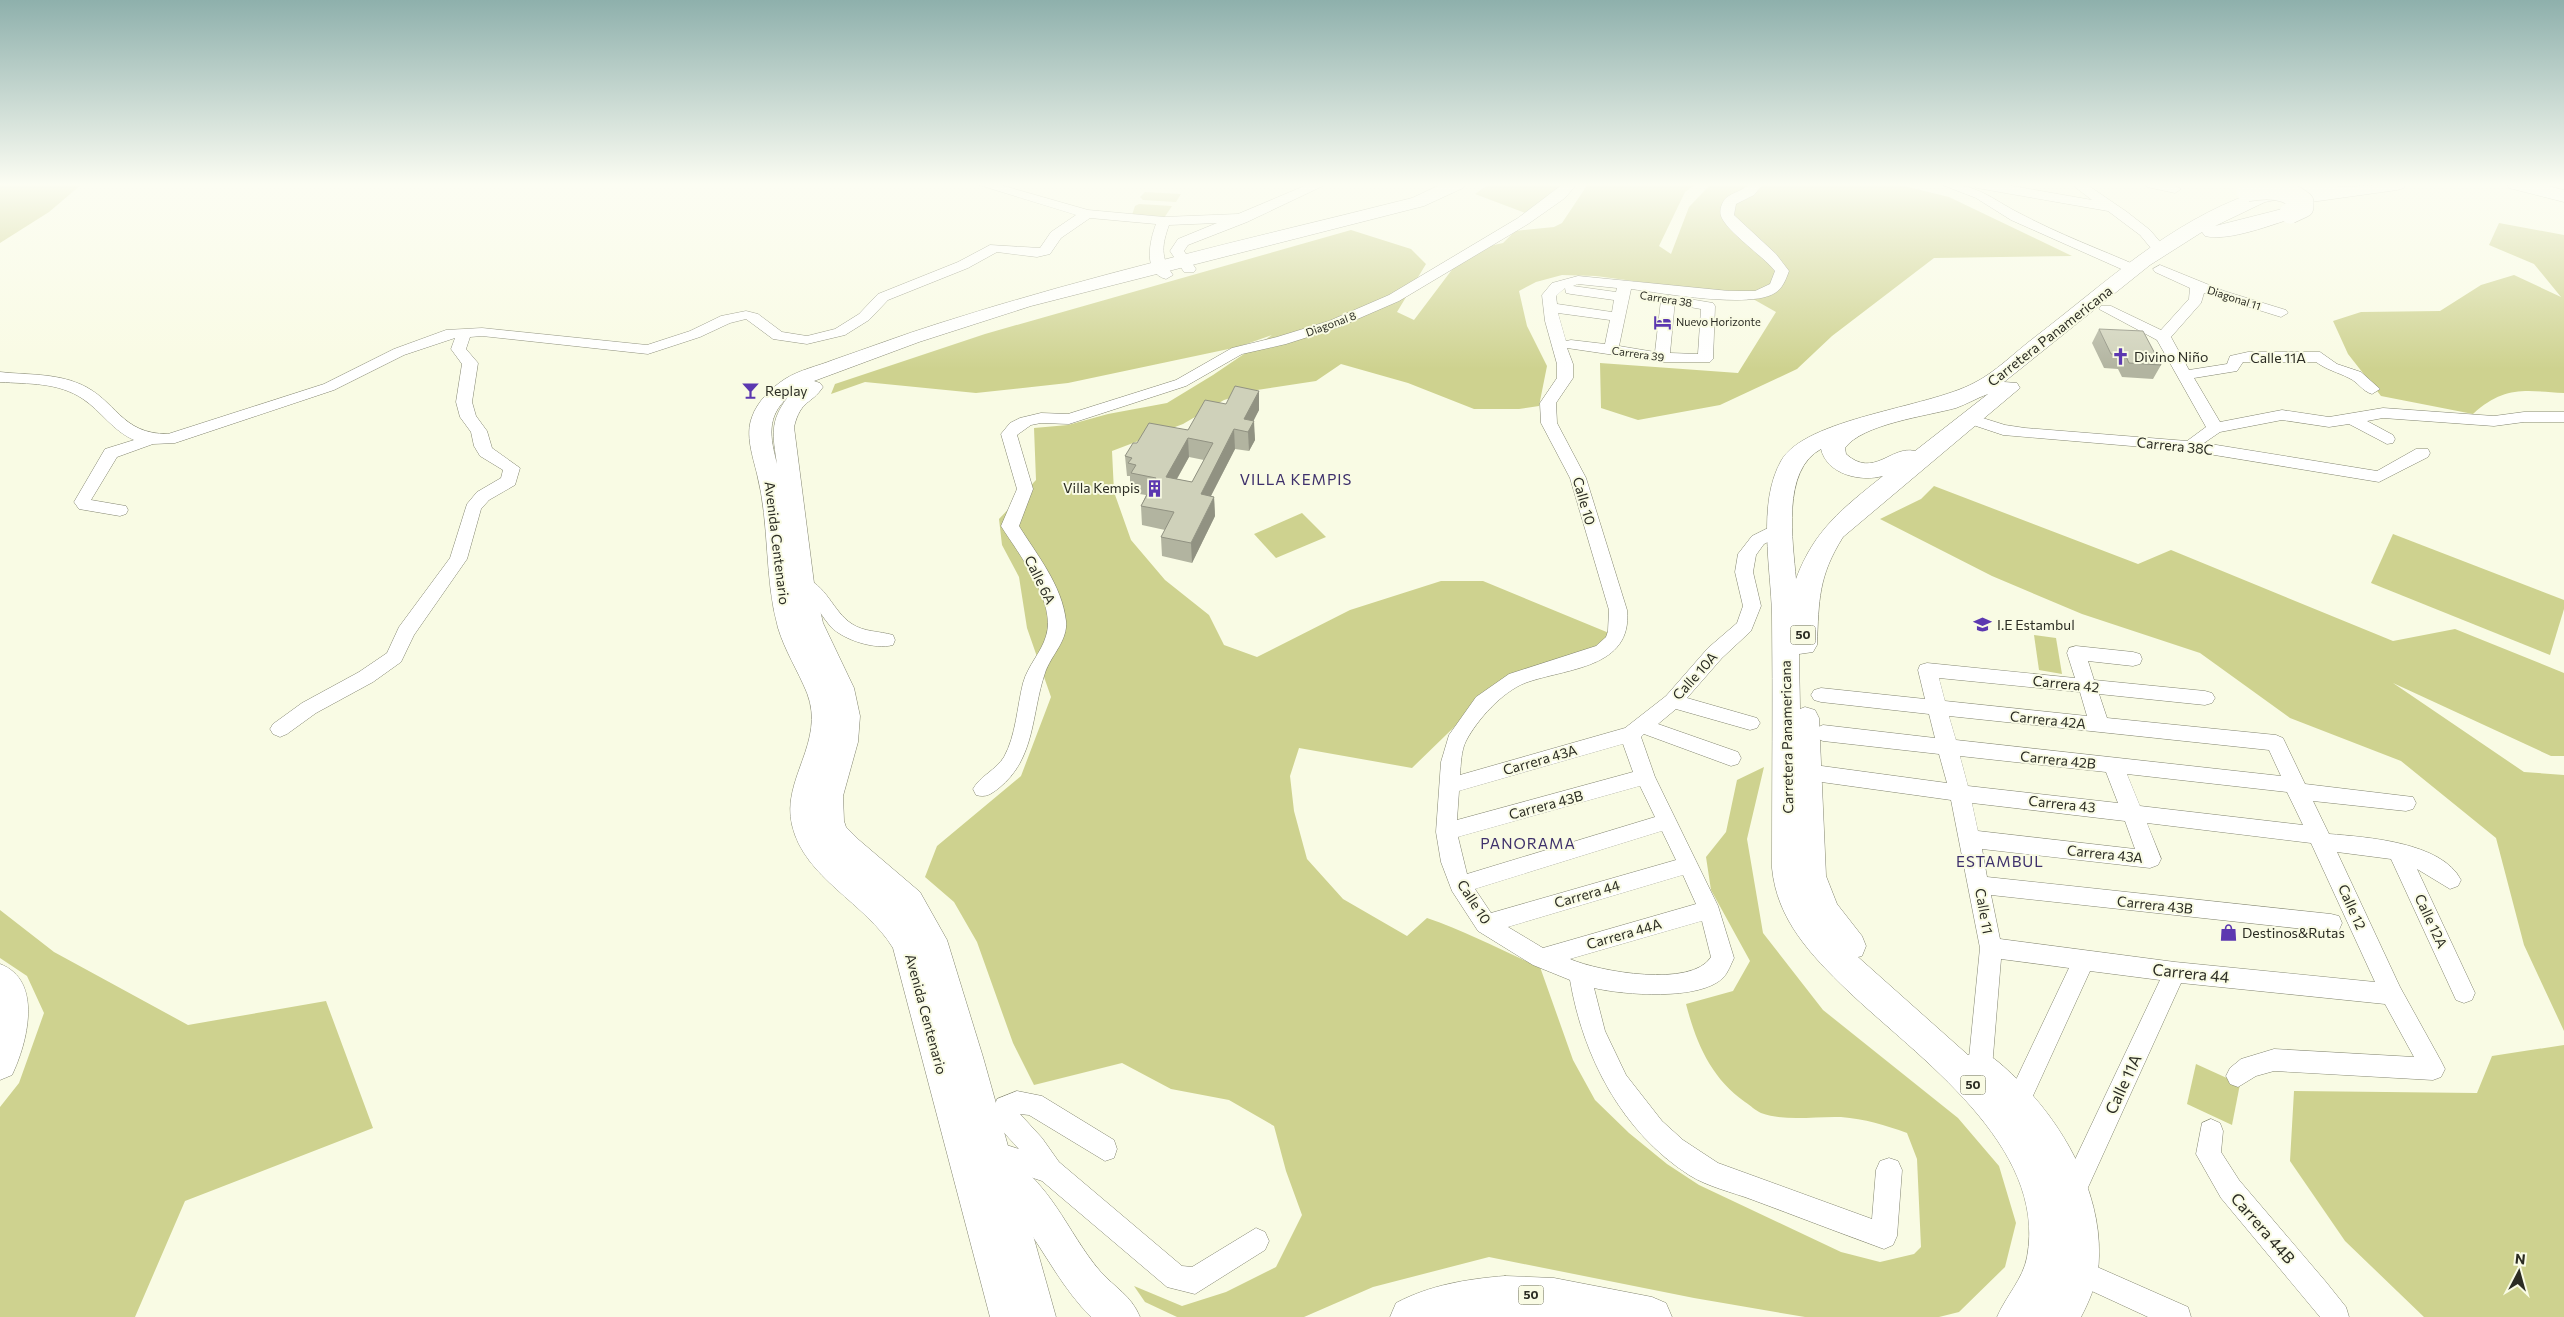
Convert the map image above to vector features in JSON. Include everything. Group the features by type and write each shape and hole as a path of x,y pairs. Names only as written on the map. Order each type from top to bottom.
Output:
{"highway":[{"name":"Carretera Panamericana","path":"2017,1317 2040,1278 2048,1248 2049,1220 2039,1181 2026,1151 2008,1124 1979,1091 1864,985 1822,942 1807,924 1792,898 1788,868 1785,612 1780,529 1782,485 1792,462 1807,447 1820,440 1872,423 1950,402 1984,387 2176,245"},
{"name":"Carretera Panamericana","path":"2059,1317 2068,1303 2079,1272 2080,1240 2070,1197 2058,1162 2041,1133 2016,1103 1860,957 1828,920 1817,900 1810,876 1804,614 1806,588 1817,557 1834,531 1945,438 2106,309 2151,263"},
{"path":"1872,423 1841,437 1833,448 1836,458 1858,470 1879,470 1945,438"},
{"path":"0,979 10,999 13,1014 11,1030 0,1064"},
{"path":"994,1162 1036,1209 1086,1285 1120,1317"},
{"name":"50","path":"1412,1315 1480,1296 1540,1294 1652,1317"},
{"name":"50","path":"1506,1317 1548,1317"}],"main road":[{"name":"Avenida Centenario","path":"1008,1317 907,944 890,918 822,855 810,838 804,820 806,801 824,738 824,706 818,690 797,650 785,611 776,511 759,431 760,421 768,406 796,381 982,315 1268,245"},
{"name":"Avenida Centenario","path":"1038,1317 964,1049 928,933 910,901 835,834 830,821 829,796 845,742 847,716 841,688 811,623 802,583 783,427 786,414 798,398 825,380 1013,314 1085,291"}],"street":[{"path":"120,510 85,505 82,502 111,453 148,440 169,439 329,387 418,344 446,334 464,332 556,339 648,350 695,334 726,319 746,315 753,317 778,336 800,340 822,338 852,326 883,297 963,265 995,248 1037,253 1045,251 1049,245"},
{"path":"1156,245 1154,252 1163,271"},
{"path":"1181,245 1177,251 1186,265"},
{"name":"Diagonal 8","path":"1011,448 1008,434 1016,426 1041,418 1069,418 1181,383 1237,351 1281,341 1334,324 1394,298 1482,245"},
{"name":"Calle 10","path":"1541,958 1509,940 1486,924 1460,885 1452,862 1446,832 1449,786 1456,740 1483,702 1516,679 1596,655 1608,649 1615,641 1619,629 1618,610 1582,489 1575,470 1549,423 1548,403 1565,378 1565,364 1548,305 1549,295 1556,286 1578,280 1624,291 1753,295 1774,288 1780,283 1782,271 1772,257 1758,245"},
{"name":"Diagonal 11","path":"2100,245 2151,263 2197,286 2244,303 2282,313"},
{"path":"2151,263 2154,245"},
{"path":"2163,338 2196,300 2197,286"},
{"name":"Carrera 38","path":"1566,289 1624,291 1708,306 1705,359"},
{"path":"1612,344 1624,291"},
{"path":"1662,358 1668,300"},
{"path":"1550,306 1618,317"},
{"path":"2106,309 2163,338 2215,428"},
{"path":"280,729 309,708 366,677 394,657 406,632 458,559 473,508 483,496 509,481 512,475 512,468 486,452 482,446 479,431 468,417 464,402 470,363 458,349 464,332"},
{"name":"Carrera 39","path":"1568,338 1612,344 1662,358 1705,359"},
{"name":"Calle 11A","path":"2185,374 2232,368 2235,364 2235,359 2248,357 2320,358 2332,367 2356,375 2372,389"},
{"path":"0,377 57,383 75,388 89,396 131,434 148,440"},
{"path":"2190,446 2215,428 2282,415 2329,422 2383,413 2494,421 2524,417 2564,417"},
{"path":"2351,418 2387,439"},
{"name":"Carrera 38C","path":"1970,419 2004,430 2190,446 2379,478 2422,452"},
{"path":"2311,434 2329,422"},
{"name":"Calle 6A","path":"983,789 1005,772 1015,756 1036,672 1042,657 1056,639 1058,622 1053,604 1041,576 1010,526 1025,489 1022,474 1011,448"},
{"name":"Calle 10A","path":"1636,730 1673,701 1715,653 1744,626 1752,606 1744,572 1747,554 1758,540 1780,529"},
{"path":"802,583 818,593 844,628 860,635 886,640"},
{"path":"2100,725 2076,653 2133,659"},
{"name":"Carrera 42","path":"1927,670 2205,698"},
{"name":"Calle 11","path":"1927,670 1960,793 1980,885 1991,948 1980,1068"},
{"name":"Carrera 42A","path":"1820,695 2276,743"},
{"path":"1673,701 1750,723"},
{"path":"1541,958 1580,974 1615,983 1646,985 1701,980 1715,971 1723,958 1719,935 1668,821 1635,755 1636,730 1731,758"},
{"name":"Carrera 43A","path":"1449,786 1636,730"},
{"name":"Carrera 42B","path":"1823,733 2114,766 2406,803"},
{"name":"Calle 12","path":"2238,1076 2249,1067 2274,1060 2433,1069 2392,994 2295,788 2276,743"},
{"path":"2114,766 2133,812"},
{"name":"Carrera 43","path":"1807,772 1960,793 2133,812 2398,850 2427,862 2450,880"},
{"name":"Carrera 43B","path":"1446,832 1645,778"},
{"name":"Carrera 43A","path":"1970,839 2150,859 2133,812"},
{"path":"1460,885 1668,821"},
{"name":"Calle 12A","path":"2398,850 2464,993"},
{"name":"Carrera 44","path":"1486,924 1688,865"},
{"name":"Carrera 43B","path":"1980,885 2331,923"},
{"name":"Carrera 44A","path":"1541,958 1708,910"},
{"name":"Carrera 44","path":"1991,948 2083,962 2392,994"},
{"path":"2016,1103 2083,962"},
{"name":"Calle 11A","path":"2070,1197 2175,972"},
{"path":"1580,974 1592,1031 1616,1081 1638,1112 1666,1142 1700,1167 1884,1236 1889,1170"},
{"path":"1105,1149 1033,1104 1017,1102 1006,1106 1006,1116 1050,1171 1176,1278 1195,1282 1256,1241"},
{"name":"Carrera 44B","path":"2210,1131 2208,1154 2230,1189 2317,1291 2336,1317"},
{"path":"994,1162 1050,1171"},
{"path":"2079,1272 2178,1317"}],"green space":[{"path":"1297,245 1400,245 1411,249 1426,264 1397,312 1414,320 1457,263 1485,247 1659,245 1671,254 1674,245 2050,245 2072,256 1934,258 1832,336 1797,369 1720,405 1638,420 1601,408 1600,363 1738,373 1776,312 1739,291 1693,289 1596,276 1562,275 1536,282 1519,291 1527,326 1547,366 1539,406 1519,409 1474,409 1408,383 1341,364 1316,381 1257,390 1224,400 1183,424 1112,451 1114,492 1131,540 1165,580 1209,615 1224,645 1257,657 1350,610 1441,581 1483,581 1609,633 1594,652 1481,701 1412,768 1299,748 1290,776 1294,811 1307,859 1343,899 1407,936 1427,918 1470,935 1540,967 1573,1060 1595,1100 1629,1133 1667,1164 1699,1185 1841,1252 1880,1262 1914,1254 1921,1247 1917,1159 1907,1133 1891,1127 1850,1118 1791,1118 1771,1116 1759,1112 1733,1092 1714,1071 1700,1046 1690,1018 1686,1004 1733,991 1750,961 1711,890 1706,857 1726,832 1737,780 1764,767 1747,839 1763,933 1823,1010 1958,1118 1999,1166 2016,1223 2005,1267 1959,1312 1939,1317 1805,1317 1694,1298 1489,1257 1373,1287 1304,1317 1177,1317 1145,1302 1134,1286 1182,1306 1226,1292 1276,1267 1302,1215 1286,1171 1274,1126 1229,1100 1171,1089 1122,1063 1034,1085 1013,1043 977,942 954,902 925,877 937,846 1021,776 1051,697 1027,628 1019,577 1002,545 999,519 1036,480 1034,428 1068,425 1108,414 1167,403 1213,375 1272,335 1238,347 1068,383 976,393 865,382 831,394 835,384 985,334"},
{"path":"2490,245 2564,245 2564,393 2527,391 2506,394 2495,398 2473,414 2381,396 2348,354 2333,321 2361,312 2440,311 2481,285 2514,275 2561,297 2534,264"},
{"path":"1934,486 2138,564 2171,550 2393,641 2455,629 2564,673 2564,756 2551,756 2393,683 2524,772 2564,775 2564,1031 2524,945 2496,838 2401,761 2290,718 2200,653 2082,614 1992,576 1880,519 1921,499"},
{"path":"1302,513 1326,537 1276,558 1254,534"},
{"path":"2393,534 2564,600 2564,609 2550,655 2371,583"},
{"path":"2034,635 2056,638 2062,674 2039,670"},
{"path":"0,910 54,952 188,1025 326,1001 373,1128 185,1201 135,1317 0,1317 0,1107 19,1083 44,1013 27,976 0,958"},
{"path":"2564,1045 2564,1317 2424,1317 2345,1241 2290,1161 2294,1091 2477,1093 2492,1056"},
{"path":"2196,1064 2240,1084 2232,1125 2187,1104"}],"building":[{"path":"2099,329 2143,331 2161,365 2129,363 2125,354 2111,354"},
{"path":"1235,386 1259,391 1244,419 1254,421 1248,432 1234,429 1201,494 1214,497 1191,543 1161,537 1174,512 1141,506 1156,478 1131,473 1136,465 1128,463 1132,458 1125,456 1133,443 1137,443 1149,423 1188,430 1205,400 1226,404","holes":["1188,438 1213,443 1192,482 1166,477"]}],"place":[{"name":"Nuevo Horizonte","path":"1662,322"},
{"name":"Divino Niño","path":"2120,357"},
{"name":"Replay","path":"751,391"},
{"name":"Villa Kempis","path":"1154,488"},
{"name":"I.E Estambul","path":"1983,625"},
{"name":"Destinos&Rutas","path":"2228,933"}],"district":[{"name":"VILLA KEMPIS","path":"1296,480"},
{"name":"PANORAMA","path":"1528,844"},
{"name":"ESTAMBUL","path":"2000,862"}]}
